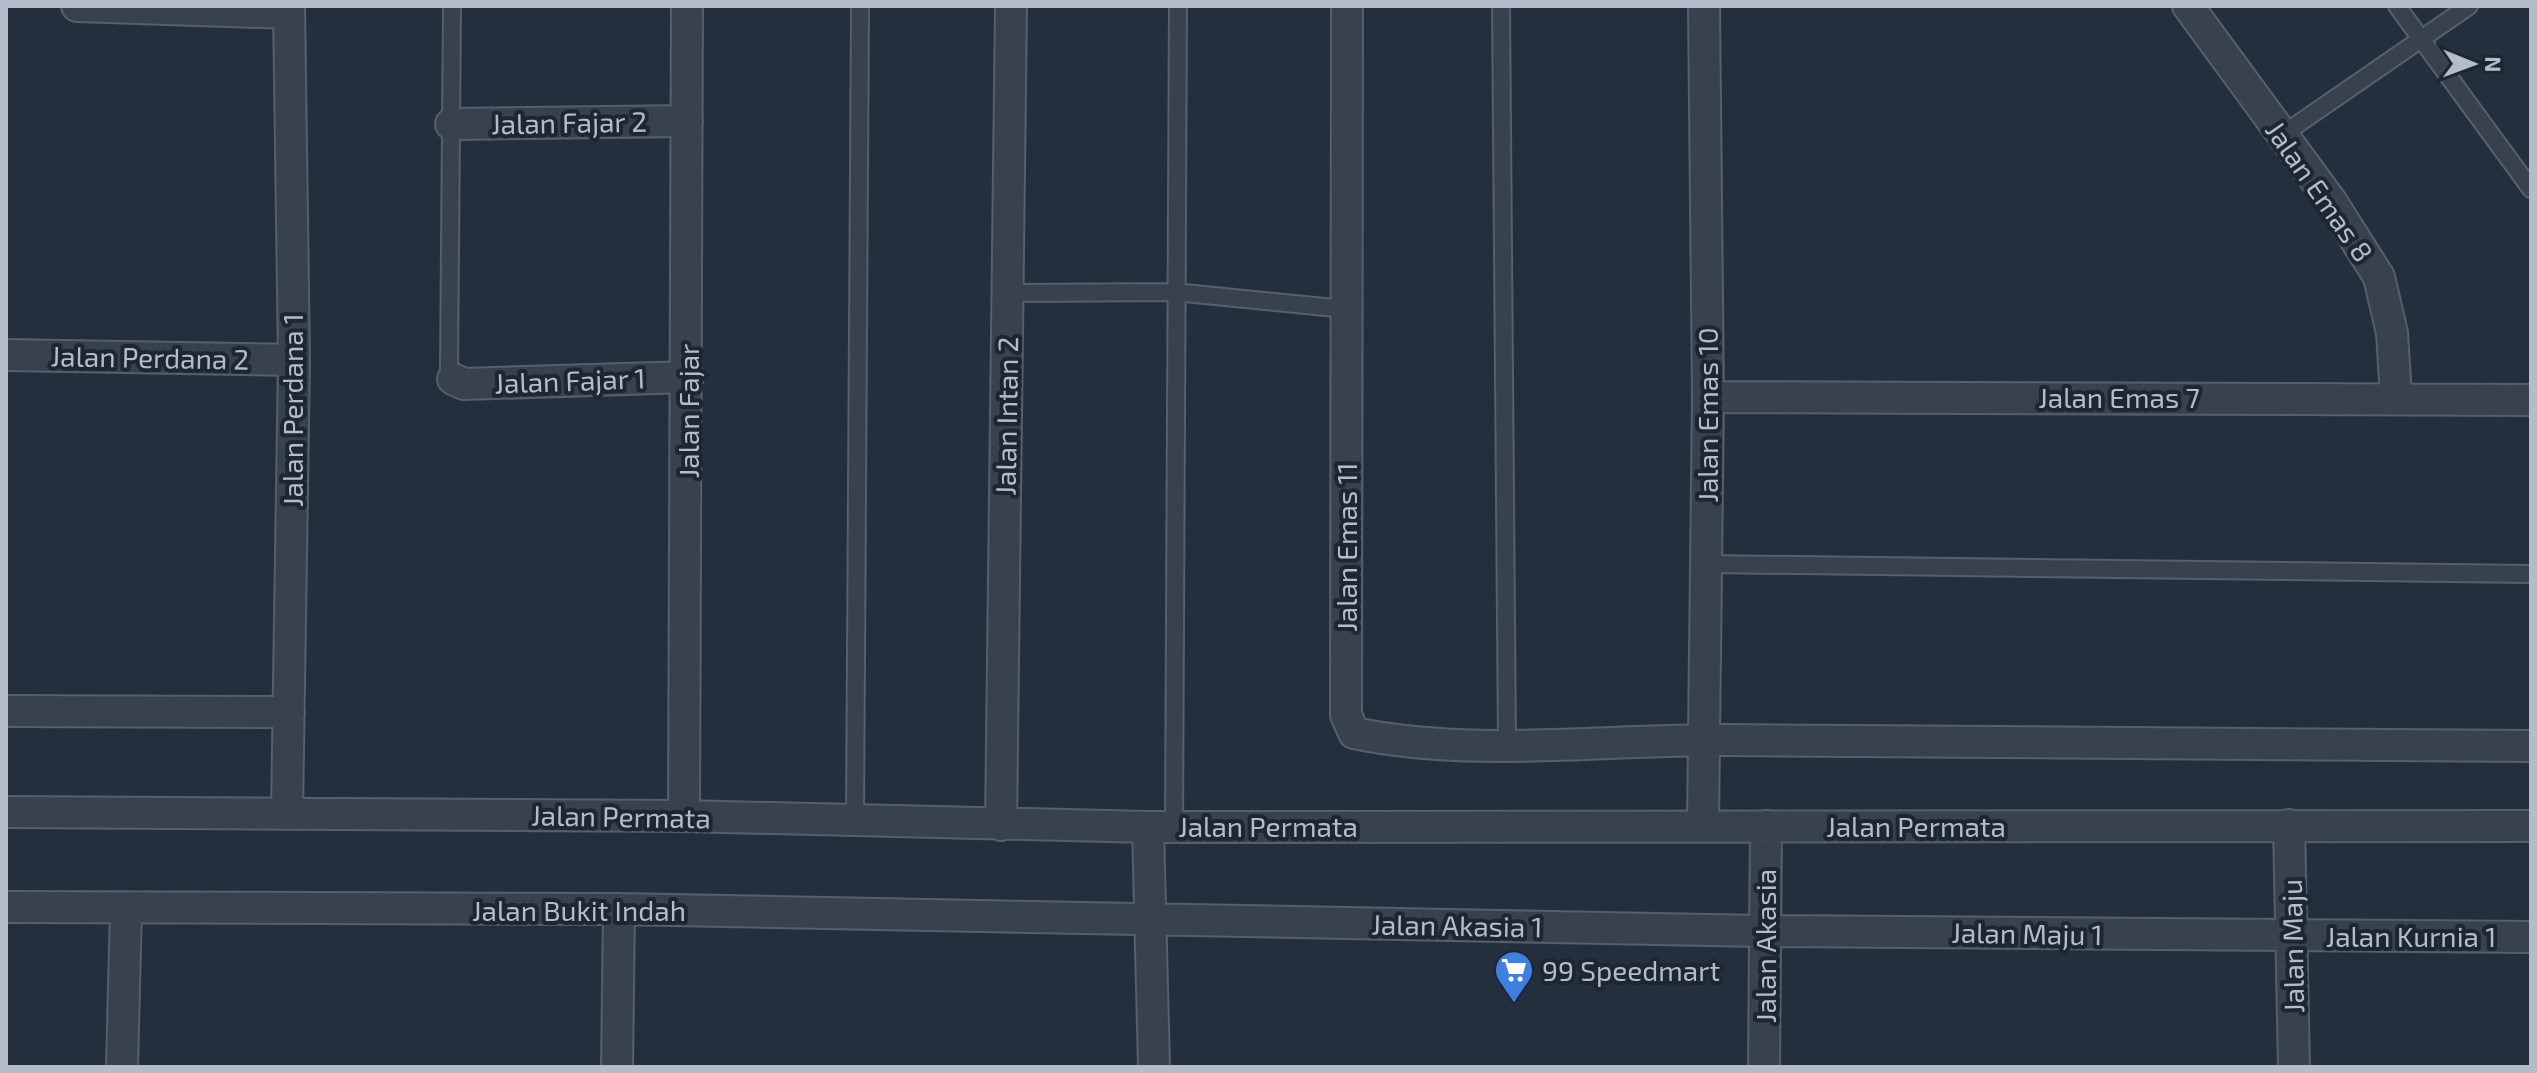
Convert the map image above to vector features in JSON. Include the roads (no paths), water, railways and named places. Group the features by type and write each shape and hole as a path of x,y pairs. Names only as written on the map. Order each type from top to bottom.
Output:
{"street":[{"path":"77,6 289,9"},
{"name":"Jalan Fajar","path":"684,816 687,6"},
{"name":"Jalan Intan 2","path":"1001,825 1011,6"},
{"name":"Jalan Emas 11","path":"1347,6 1346,715 1354,733 1399,742 1507,744 1707,740 2531,746"},
{"name":"Jalan Emas 10","path":"1703,824 1707,740 1708,397 1704,6"},
{"name":"Jalan Emas 8","path":"2188,6 2331,201 2379,277 2392,333 2396,397"},
{"name":"Jalan Perdana 1","path":"287,814 294,360 289,9"},
{"name":"Jalan Fajar 2","path":"451,124 687,121"},
{"name":"Jalan Perdana 2","path":"6,355 294,360"},
{"name":"Jalan Fajar 1","path":"453,379 464,384 688,377"},
{"name":"Jalan Emas 7","path":"1708,397 2396,397 2531,400"},
{"path":"6,711 289,712"},
{"name":"Jalan Permata","path":"6,812 684,816 1161,826 2531,826"},
{"name":"Jalan Maju","path":"2289,825 2294,1067"},
{"path":"1154,1067 1151,920 1161,826"},
{"name":"Jalan Akasia","path":"1764,1067 1766,826"},
{"name":"Jalan Bukit Indah","path":"6,907 619,909 1151,920"},
{"path":"122,1067 126,908"},
{"path":"617,1067 619,909"},
{"name":"Jalan Akasia 1","path":"1151,920 1763,931"},
{"name":"Jalan Maju 1","path":"1763,931 2292,936"},
{"name":"Jalan Kurnia 1","path":"2292,936 2531,937"}],"lane":[{"path":"452,6 449,369 453,379"},
{"path":"855,820 860,6"},
{"path":"1161,826 1175,292 1178,6"},
{"path":"1501,6 1507,744"},
{"path":"2397,6 2531,189"},
{"path":"2282,135 2469,6"},
{"path":"1008,293 1175,292 1345,309"},
{"path":"1707,564 2531,574"}],"place":[{"name":"99 Speedmart","path":"1514,1004"}]}
